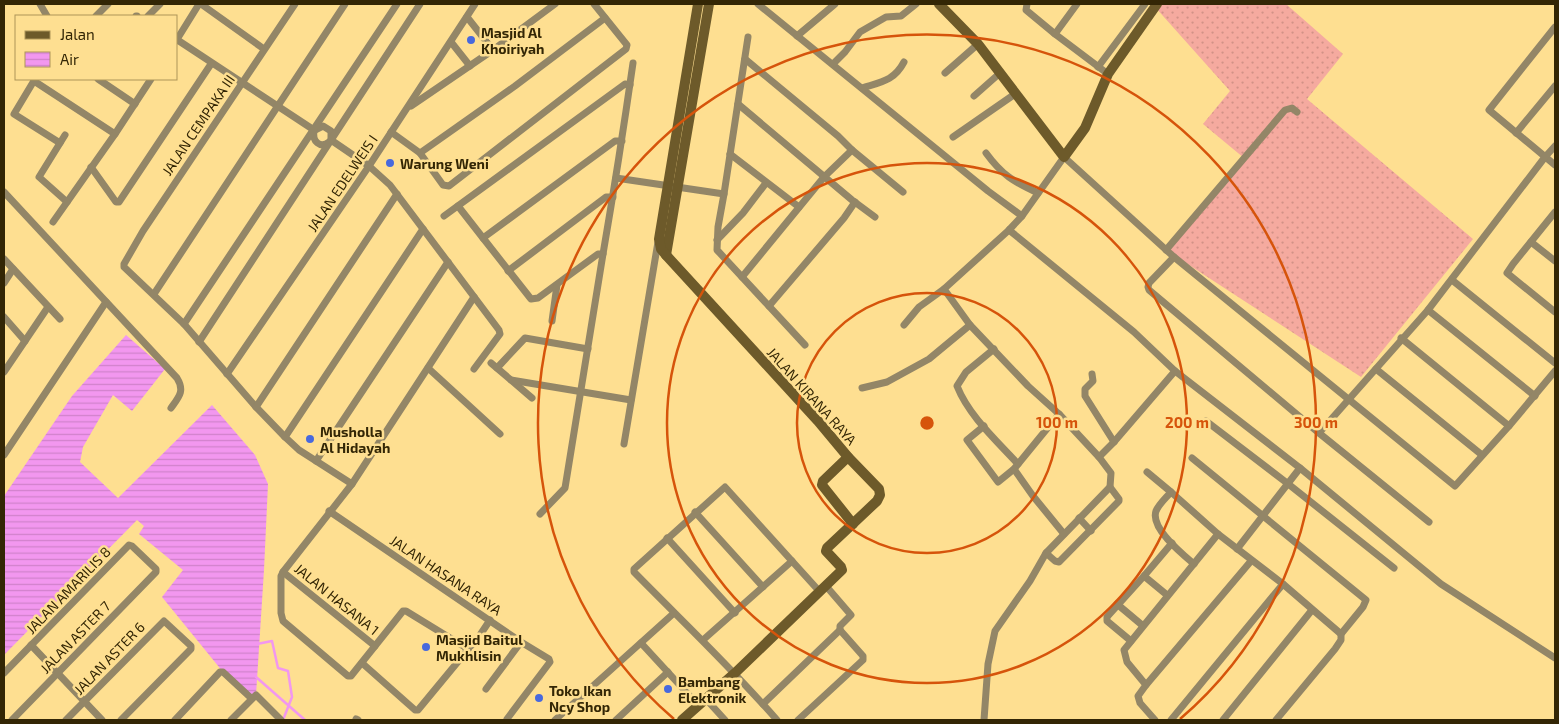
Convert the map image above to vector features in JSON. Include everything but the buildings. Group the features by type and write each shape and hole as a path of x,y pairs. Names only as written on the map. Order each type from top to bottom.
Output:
{"street":[{"path":"44,10 50,4"},
{"path":"97,15 108,4"},
{"path":"149,15 160,4"},
{"path":"178,38 200,4 264,49"},
{"name":"JALAN CEMPAKA III","path":"154,294 124,267 124,261 295,4"},
{"path":"346,4 154,294 184,324 256,407 285,437 299,450 352,484"},
{"path":"184,324 397,4"},
{"path":"199,342 420,4"},
{"name":"JALAN EDELWEIS I","path":"227,374 369,166 475,4"},
{"path":"407,109 493,50 555,4"},
{"path":"391,132 420,153 443,185 449,186 626,49 627,45 594,4"},
{"path":"666,255 673,187 698,4"},
{"path":"624,444 659,239 673,187 709,4"},
{"path":"758,4 988,191 1022,216"},
{"path":"797,36 835,4"},
{"path":"832,64 846,52 860,32 886,17 901,16 916,4"},
{"path":"939,4 978,44 1064,157 1174,257 1455,486 1510,426 1555,371"},
{"path":"1027,4 1026,10 1108,74"},
{"path":"1055,34 1077,4"},
{"path":"1098,67 1145,4"},
{"path":"904,325 919,307 944,289 1022,216 1085,128 1108,74 1157,4"},
{"path":"467,18 493,50"},
{"path":"420,153 515,86 605,18"},
{"path":"1555,26 1489,109 1489,111 1555,165"},
{"path":"748,38 717,248 718,252 805,345"},
{"path":"178,41 314,130"},
{"path":"451,42 470,66"},
{"path":"945,72 978,44"},
{"path":"744,59 838,136 902,192"},
{"path":"862,88 891,79 900,70 904,62"},
{"path":"540,514 565,488 633,63"},
{"path":"90,168 116,202 119,202 211,64"},
{"path":"974,96 1000,73"},
{"path":"60,143 14,114 35,80 115,134"},
{"path":"100,80 136,104"},
{"path":"53,222 136,104 150,80"},
{"path":"444,216 625,84 630,85"},
{"path":"1516,133 1555,86"},
{"path":"953,137 1015,94"},
{"path":"738,104 824,177 875,217"},
{"path":"1166,250 1285,110 1292,108 1298,112"},
{"path":"314,130 323,126 327,128 331,131 331,140"},
{"path":"314,130 315,142 326,144 331,140"},
{"path":"65,134 39,177 67,202"},
{"path":"331,140 369,166 397,194 500,332 474,369"},
{"path":"483,238 615,141 622,141"},
{"path":"1319,433 1401,338 1428,310 1544,157 1555,146"},
{"path":"742,277 824,177 852,150"},
{"path":"986,153 1004,175 1017,184 1038,193"},
{"path":"730,154 799,207"},
{"path":"616,178 724,194"},
{"path":"717,240 766,183"},
{"path":"4,192 177,378 182,390 180,396 170,408"},
{"path":"256,407 397,194"},
{"path":"508,270 606,197 613,196"},
{"path":"769,306 844,218 855,202"},
{"path":"458,206 528,297 531,299 555,300"},
{"path":"1555,214 1507,274 1555,312"},
{"path":"285,437 423,229"},
{"path":"1009,230 1134,332 1175,371 1300,468 1441,584 1555,658"},
{"name":"JALAN KIRANA RAYA","path":"659,239 661,248 666,255 848,457 823,481 822,485 853,524"},
{"path":"1532,242 1555,261"},
{"path":"538,298 598,254 603,254"},
{"path":"1174,257 1150,283 1149,290 1319,433 1429,522"},
{"path":"4,259 60,320"},
{"path":"316,461 448,262"},
{"path":"4,283 13,269"},
{"path":"1452,280 1555,363"},
{"path":"552,321 557,284"},
{"path":"944,289 970,324 1028,386 1059,414 1099,457 1111,473 1110,487 1046,553 1030,581 995,631 988,664 984,720"},
{"path":"468,649 406,610 403,611 351,676 348,676 282,621 281,613 283,572 352,484 474,297"},
{"path":"4,453 106,302"},
{"path":"4,372 7,361 25,341 48,306"},
{"path":"1428,310 1535,396"},
{"path":"4,317 25,341"},
{"path":"862,388 887,382 929,359 970,324"},
{"path":"532,398 494,365 525,338 588,349"},
{"path":"1401,338 1510,426"},
{"path":"994,349 966,372 957,386 962,397 1016,467 1033,496 1064,534"},
{"path":"428,368 500,434"},
{"path":"1376,369 1482,455"},
{"path":"1099,457 1175,371"},
{"path":"1092,374 1093,381 1085,389 1085,396 1114,442"},
{"path":"512,380 631,400"},
{"path":"984,426 967,440 996,482 998,482 1016,467 1059,414"},
{"path":"1206,420 1394,568"},
{"path":"682,720 735,674 823,589 842,568 826,551 827,548 877,501 880,495 879,489 848,457"},
{"path":"1192,458 1366,600 1363,607 1341,634 1341,640 1276,720"},
{"path":"1236,549 1300,468"},
{"path":"1147,472 1218,534 1283,584 1341,634"},
{"path":"763,704 840,630 840,626 852,615 792,561 726,487 723,487 634,566 634,570 674,613 703,640 777,720"},
{"path":"1046,553 1055,561 1060,562 1091,531 1119,501 1110,487"},
{"path":"1171,492 1158,507 1155,513 1155,520 1172,543 1194,564"},
{"name":"JALAN HASANA RAYA","path":"329,511 521,642 549,658 550,662 507,718 508,720"},
{"path":"695,512 763,587"},
{"path":"1079,518 1091,531"},
{"path":"1146,686 1133,671 1124,654 1124,648 1218,534"},
{"path":"667,538 735,613"},
{"path":"1131,641 1107,621 1107,617 1172,543"},
{"name":"JALAN ASTER 7","path":"12,720 156,572 156,569 129,545"},
{"name":"JALAN AMARILIS 8","path":"4,673 129,545"},
{"path":"1155,720 1142,706 1138,696 1252,560"},
{"path":"703,640 792,561"},
{"name":"JALAN HASANA 1","path":"283,572 375,646"},
{"path":"1144,576 1167,595"},
{"path":"1171,720 1283,584"},
{"path":"1117,604 1142,625"},
{"path":"1223,720 1312,610"},
{"path":"556,720 674,613"},
{"path":"362,663 416,710 490,620"},
{"name":"JALAN ASTER 6","path":"66,720 162,621 165,621 191,649 121,720"},
{"path":"798,720 862,662 863,656 840,630"},
{"path":"486,689 521,642"},
{"path":"641,643 668,672 725,720"},
{"path":"31,645 102,720"},
{"path":"175,720 220,672 223,672 251,698"},
{"path":"616,720 668,672"},
{"path":"231,720 251,698 257,695 281,720"}],"shaded area":[{"path":"1157,4 1286,4 1343,54 1307,99 1473,239 1361,377 1166,250 1244,158 1203,124 1230,91 1155,7"}],"water":[{"path":"126,335 165,369 132,411 113,395 83,447 80,462 118,498 212,405 255,455 268,484 256,695 251,698 223,672 162,597 183,570 139,534 144,526 137,520 4,655 4,496 72,396"}],"waterway":[{"path":"257,644 272,641 278,668 288,671 292,697 283,720"},
{"path":"256,677 305,720"}],"place":[{"name":"Masjid Al Khoiriyah","path":"471,40"},
{"name":"Warung Weni","path":"390,163"},
{"name":"Musholla Al Hidayah","path":"310,439"},
{"name":"Masjid Baitul Mukhlisin","path":"426,647"},
{"name":"Bambang Elektronik","path":"668,689"},
{"name":"Toko Ikan Ncy Shop","path":"539,698"}]}
